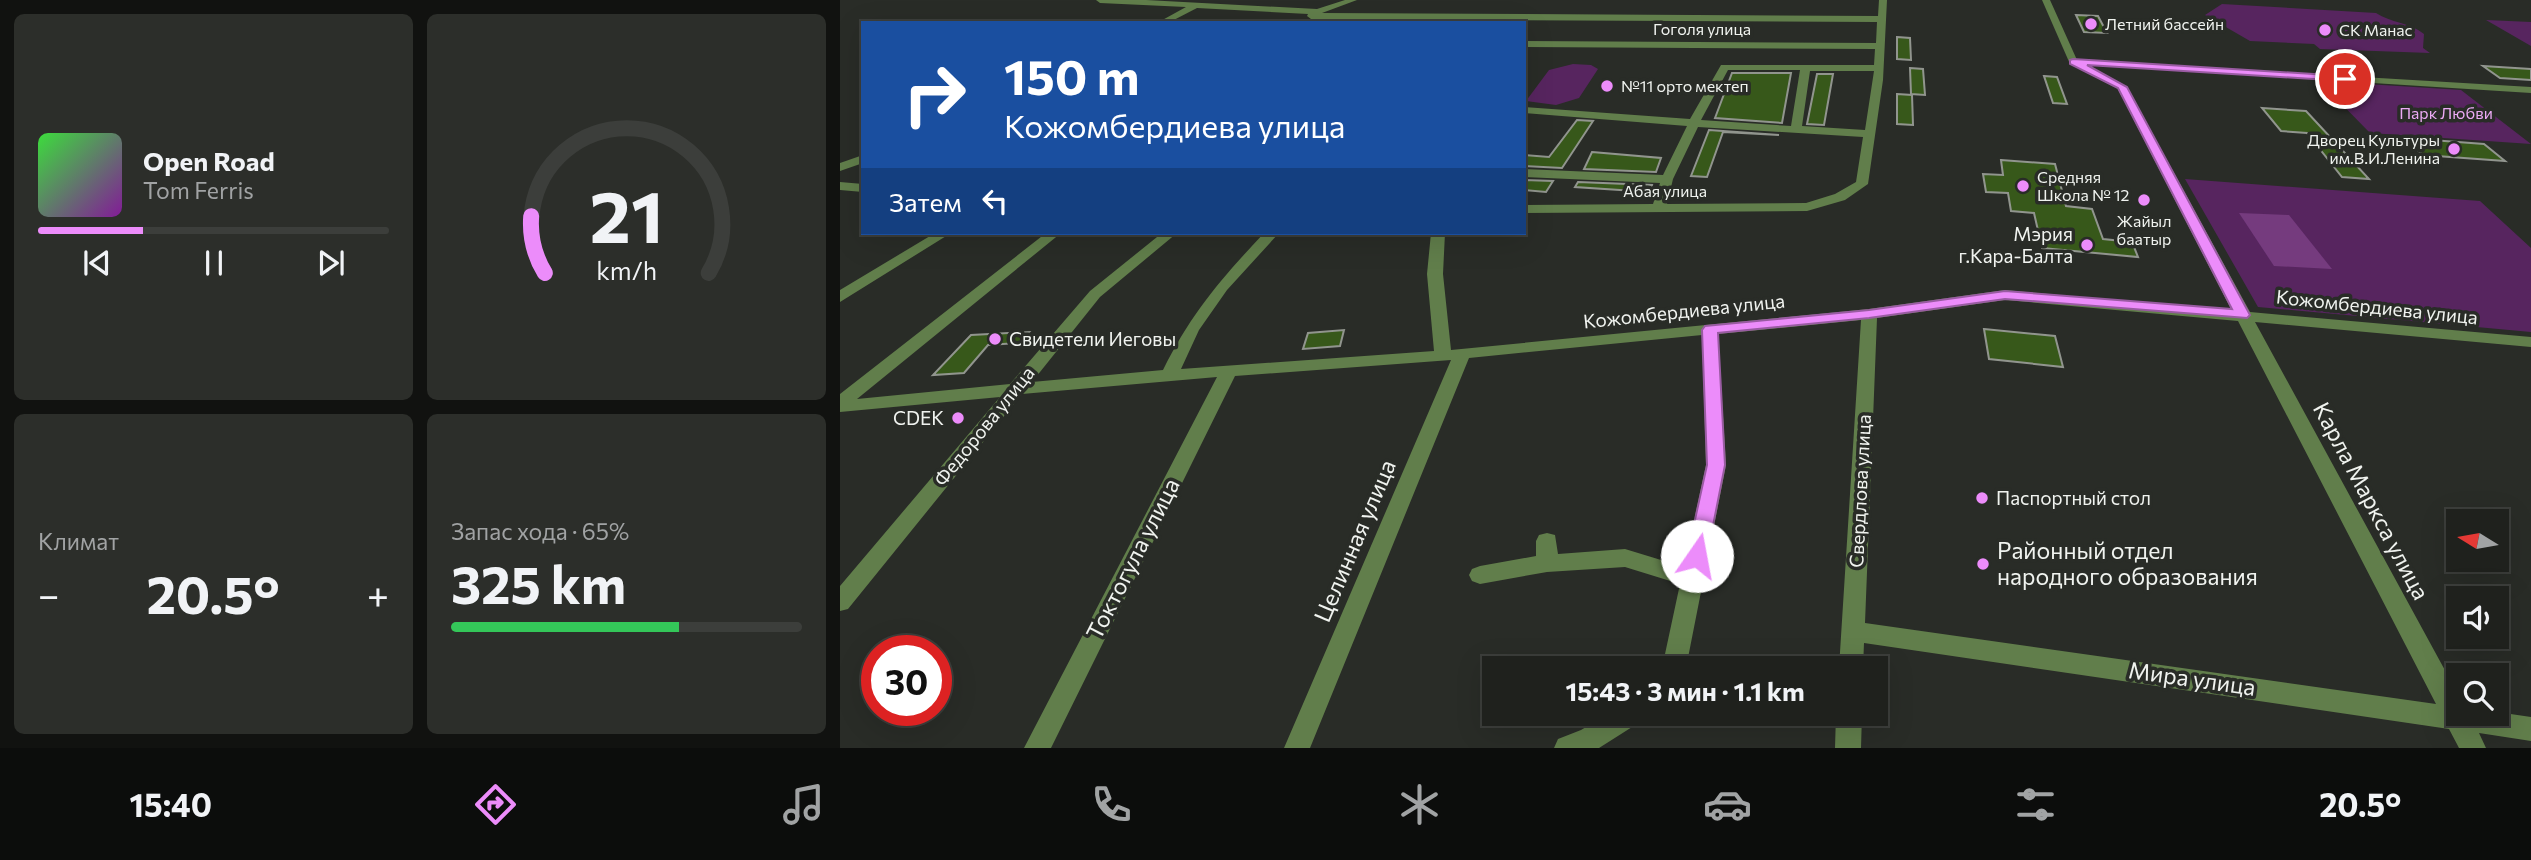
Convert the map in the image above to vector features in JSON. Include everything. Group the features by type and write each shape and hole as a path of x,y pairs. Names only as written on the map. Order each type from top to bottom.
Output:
{"street":[{"path":"1100,0 1315,14 1882,19"},
{"path":"1297,21 1353,0"},
{"path":"1526,110 1870,134 1879,68 1883,0"},
{"path":"2046,0 2073,62 2531,90"},
{"path":"1165,21 1196,5"},
{"name":"Гоголя улица","path":"1526,44 1880,46"},
{"name":"Карла Маркса улица","path":"2073,62 2122,87 2446,696"},
{"path":"1796,129 1806,67"},
{"path":"1659,208 1667,179 1723,68 1879,68"},
{"name":"Абая улица","path":"1526,209 1807,207 1840,197 1862,184 1870,134"},
{"path":"840,167 861,160"},
{"path":"1526,173 1667,179"},
{"path":"840,186 861,188"},
{"path":"840,297 941,235"},
{"path":"840,404 1051,235"},
{"name":"Федорова улица","path":"840,602 1095,294 1168,235"},
{"path":"1169,375 1191,330 1206,309 1222,287 1270,235"},
{"name":"Целинная улица","path":"1297,748 1453,355 1434,274 1438,235"},
{"name":"Кожомбердиева улица","path":"840,404 1229,370 1453,355 1869,314 2005,295 2531,342"},
{"name":"Свердлова улица","path":"1851,656 1869,314"},
{"path":"1677,656 1716,465 1710,330"},
{"name":"Токтогула улица","path":"1037,748 1229,370"},
{"path":"1480,575 1547,552 1625,558 1693,579"},
{"name":"Мира улица","path":"1852,631 2446,715"},
{"name":"Мира улица","path":"2509,725 2531,729"},
{"path":"1567,748 1590,739 1611,726"},
{"path":"1847,748 1848,726"},
{"name":"Карла Маркса улица","path":"2462,726 2473,748"}],"green space":[{"name":"СК Манас","path":"2222,4 2376,13 2424,34 2423,48 2430,53 2320,49 2314,44 2250,41 2205,15"},
{"path":"2486,20 2531,22 2531,46"},
{"path":"1573,64 1591,65 1598,69 1579,98 1556,105 1526,101 1549,70"},
{"name":"Парк Любви","path":"2319,81 2461,90 2531,144 2370,133"},
{"path":"2185,179 2480,201 2531,248 2531,332 2258,307"}],"shaded area":[{"path":"2239,213 2289,215 2332,269 2274,266"}],"building":[{"name":"Летний бассейн","path":"2076,15 2098,16 2107,33 2084,32"},
{"path":"1897,37 1910,38 1911,60 1897,59"},
{"path":"2483,66 2531,69 2531,80 2500,78"},
{"path":"1910,68 1923,69 1925,95 1911,94"},
{"path":"1732,73 1791,73 1782,123 1715,118"},
{"path":"1817,74 1833,74 1824,125 1807,124"},
{"path":"2044,76 2057,77 2067,104 2053,103"},
{"path":"1897,94 1912,95 1913,125 1897,124"},
{"path":"2262,108 2306,111 2369,179 2342,177 2307,133 2281,131"},
{"path":"1577,120 1593,121 1562,168 1526,166 1526,155 1549,157"},
{"path":"1709,130 1779,135 1723,132 1707,177 1691,176"},
{"name":"Дворец Культуры им.В.И.Ленина","path":"2405,138 2484,144 2505,161 2423,155"},
{"path":"1592,152 1661,158 1656,172 1584,169"},
{"path":"2001,160 2055,164 2066,206 2092,209 2103,239 2132,242 2138,257 2042,248 2034,213 2011,211 2008,193 1986,192 1983,174 2003,175"},
{"path":"1526,180 1553,181 1546,192 1526,190"},
{"path":"1578,182 1652,185 1650,192 1575,187"},
{"path":"1984,329 2055,336 2063,367 1989,359"},
{"path":"1344,330 1340,346 1303,349 1308,333"},
{"path":"1029,332 1019,343 988,345 964,373 933,375 971,335"}],"place":[{"name":"Летний бассейн","path":"2091,24"},
{"name":"СК Манас","path":"2325,30"},
{"name":"№11 орто мектеп","path":"1607,86"},
{"name":"Дворец Культуры им.В.И.Ленина","path":"2454,149"},
{"name":"Средняя Школа № 12","path":"2023,186"},
{"name":"Жайыл баатыр","path":"2144,200"},
{"name":"Мэрия г.Кара-Балта","path":"2087,245"},
{"name":"Свидетели Иеговы","path":"995,339"},
{"name":"CDEK","path":"958,418"},
{"name":"Паспортный стол","path":"1982,498"},
{"name":"Районный отдел народного образования","path":"1983,564"}],"route":[{"path":"1697,556 1716,465 1710,330 1869,314 2005,295 2242,315 2122,87 2073,62 2345,79"}]}
